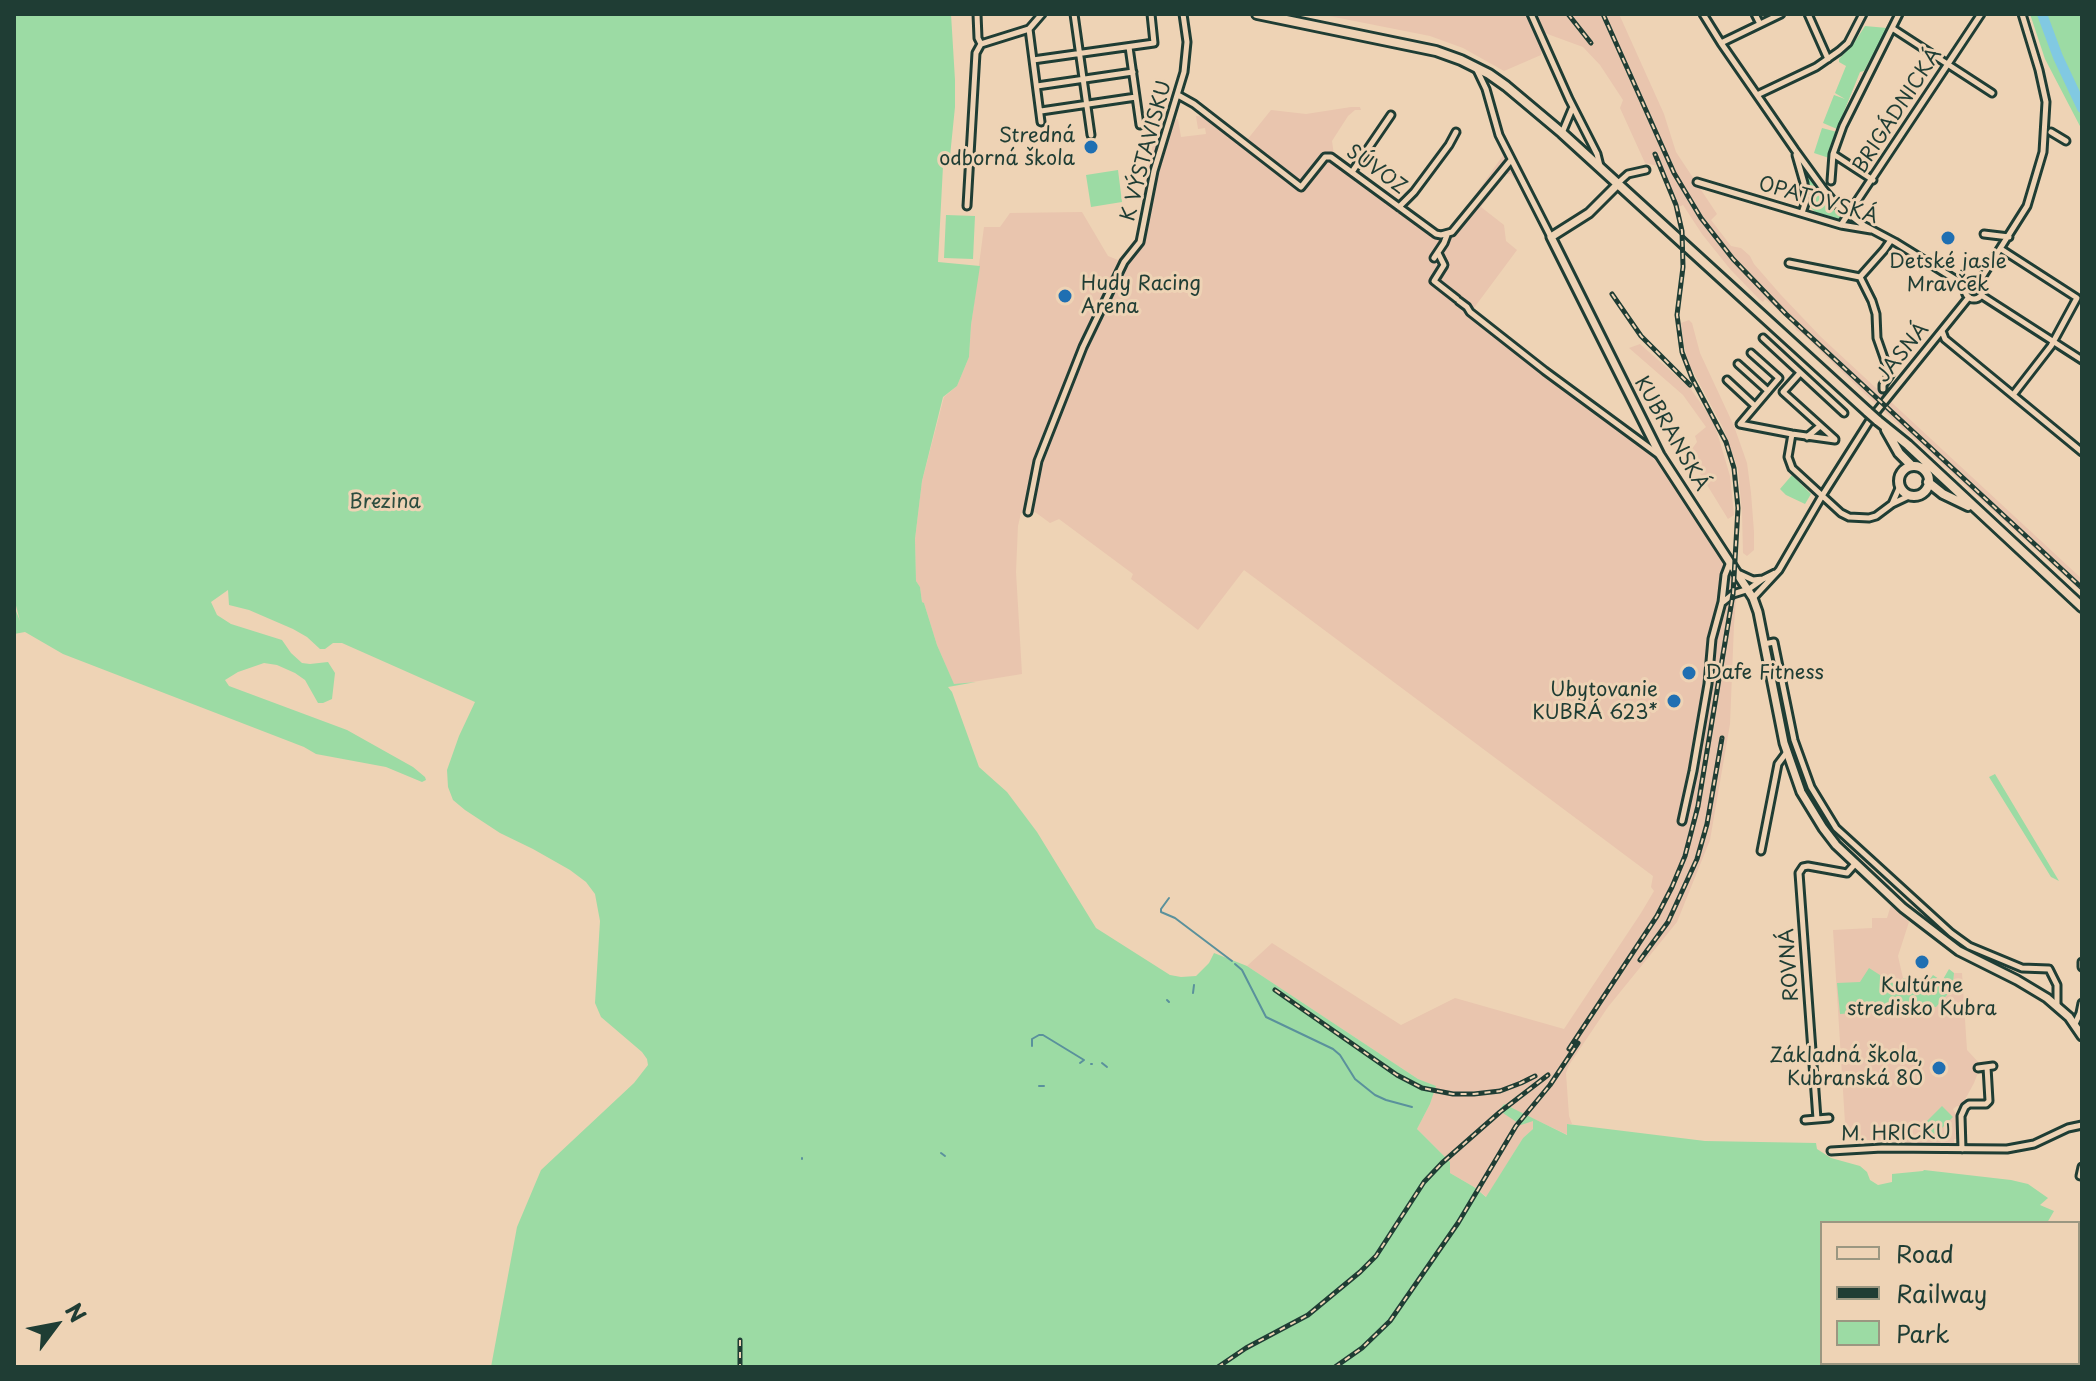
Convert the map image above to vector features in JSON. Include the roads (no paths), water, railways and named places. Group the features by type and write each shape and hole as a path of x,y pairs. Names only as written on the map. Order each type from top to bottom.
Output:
{"main road":[{"path":"1257,14 1436,51 1476,67 1506,86 1908,445 2082,607"},
{"path":"1880,423 1899,453 1912,466 1924,470 1928,482 1982,516"},
{"path":"1899,453 1902,471"},
{"path":"1912,466 1899,476 1904,492 1911,495 1923,492 1943,494"},
{"path":"1923,492 1928,482"}],"street":[{"path":"977,14 981,44"},
{"path":"967,206 976,53 981,44 1029,29 1042,14"},
{"path":"1074,14 1091,135"},
{"path":"1033,60 1154,43 1151,14"},
{"name":"K VÝSTAVISKU","path":"1028,512 1038,461 1083,347 1124,262 1140,242 1154,171 1187,56 1183,14"},
{"path":"1531,14 1597,154 1600,167"},
{"path":"1703,14 1824,190 1849,215 1872,230"},
{"path":"1755,14 1760,24"},
{"path":"1721,43 1781,14"},
{"path":"1808,14 1828,59"},
{"path":"1757,95 1828,59 1848,43 1863,14"},
{"path":"1831,181 1830,167 1843,126 1899,14"},
{"name":"BRIGÁDNICKÁ","path":"1841,225 1981,14"},
{"path":"1979,282 2027,206 2043,152 2046,102 2022,14"},
{"path":"1892,28 1992,93"},
{"path":"1029,29 1041,122"},
{"path":"1129,47 1140,125"},
{"name":"KUBRANSKÁ","path":"1476,67 1496,127 1511,160 1660,455 1749,589 1758,612 1784,743 1801,792 1828,835 1903,908 1945,941 2017,980 2057,1006 2082,1036"},
{"path":"1037,86 1133,72"},
{"name":"SÚVOZ","path":"1178,95 1301,187 1325,157 1331,157 1436,234 1447,235"},
{"path":"1041,111 1136,97"},
{"path":"1562,133 1573,108"},
{"path":"1352,172 1391,115"},
{"path":"1399,207 1414,192 1456,132"},
{"path":"2051,132 2066,141"},
{"path":"1793,147 1804,183 1806,201 1802,213"},
{"path":"1833,154 1873,180"},
{"path":"1511,160 1447,235 1436,255 1444,265 1434,281 1545,371 1660,455"},
{"path":"1551,237 1589,213 1628,174 1646,170"},
{"name":"OPATOVSKÁ","path":"1697,182 1841,225 1872,230 1966,286"},
{"path":"1984,234 2009,237"},
{"path":"1860,277 1891,240"},
{"path":"2001,249 2077,298 2053,342 2013,395"},
{"path":"1789,263 1860,277"},
{"path":"1860,277 1876,314 1877,338 1890,375 1883,389"},
{"path":"1970,282 1979,282 1983,288 1981,295 1969,297 1965,292 1966,286 1970,282"},
{"path":"1981,295 2082,360"},
{"name":"JASNÁ","path":"1753,598 1779,570 1863,430 1969,297"},
{"path":"1942,330 1945,339 2082,452"},
{"path":"1763,338 1844,413"},
{"path":"1751,353 1779,378 1737,425 1835,440 1783,392 1800,373"},
{"path":"1738,364 1768,391"},
{"path":"1727,380 1755,406"},
{"path":"1807,437 1820,426"},
{"path":"1792,434 1789,463 1841,513 1859,519 1876,516 1911,495"},
{"path":"1892,504 1900,486"},
{"path":"1682,821 1708,684 1712,639 1730,561"},
{"path":"1722,602 1779,570"},
{"path":"1737,572 1749,579 1763,579"},
{"name":"KUBRANSKÁ","path":"1764,644 1774,642 1794,740 1811,787 1836,828 1911,898 1969,946 2022,968 2046,968 2051,971 2057,985 2057,1006"},
{"path":"1774,691 1784,689"},
{"path":"1784,743 1794,740"},
{"path":"1761,851 1778,764 1787,752"},
{"path":"1801,792 1811,787"},
{"path":"1828,835 1836,828"},
{"name":"ROVNÁ","path":"1817,1119 1799,873 1808,866 1847,873 1855,864"},
{"path":"1865,873 1874,864"},
{"path":"1903,908 1911,898"},
{"path":"1945,941 1951,933"},
{"path":"1988,966 1992,957"},
{"path":"2017,980 2022,968"},
{"path":"2075,1024 2082,1003"},
{"name":"M. HRICKU","path":"1962,1149 1961,1116 1965,1107 1989,1101 1990,1066 1978,1068"},
{"path":"1805,1120 1829,1118"},
{"name":"M. HRICKU","path":"1831,1151 2021,1147 2082,1125"},
{"path":"2080,1176 2082,1167"}],"waterway":[{"path":"2042,14 2082,108"},
{"path":"1169,898 1161,912 1175,918 1232,961"},
{"path":"1235,964 1242,970 1266,1017 1333,1049 1355,1079 1375,1095 1412,1107"},
{"path":"1193,993 1194,985"},
{"path":"1032,1046 1032,1039 1043,1035 1084,1060 1080,1063"},
{"path":"1102,1063 1107,1067"},
{"path":"1039,1086 1044,1086"},
{"path":"941,1153 945,1156"}],"railway":[{"path":"1568,14 1591,43"},
{"path":"1603,14 1674,173 1701,218 1733,259 1786,314 2082,588"},
{"path":"1569,1049 1657,916 1685,856 1698,806 1733,594 1738,508 1734,468 1726,442 1692,378 1682,352 1677,315 1683,267 1682,231 1676,205 1655,154"},
{"path":"1612,294 1641,336 1690,385"},
{"path":"1640,960 1668,922 1697,859 1707,824 1722,738"},
{"path":"1275,990 1397,1075 1422,1088 1453,1094 1474,1094 1500,1091 1535,1076"},
{"path":"1335,1367 1362,1348 1390,1321 1458,1223 1516,1126 1550,1085 1578,1043"},
{"path":"1218,1367 1246,1348 1308,1315 1360,1272 1376,1256 1424,1182 1442,1163 1548,1075"},
{"path":"740,1340 740,1367"}],"place":[{"name":"Stredná odborná škola","path":"1091,147"},
{"name":"Detské jasle Mravček","path":"1948,238"},
{"name":"Hudy Racing Arena","path":"1065,296"},
{"name":"Dafe Fitness","path":"1689,673"},
{"name":"Ubytovanie KUBRÁ 623*","path":"1674,701"},
{"name":"Kultúrne stredisko Kubra","path":"1922,962"},
{"name":"Základná škola, Kubranská 80","path":"1939,1068"}],"park label":[{"name":"Brezina","path":"385,502"}]}
